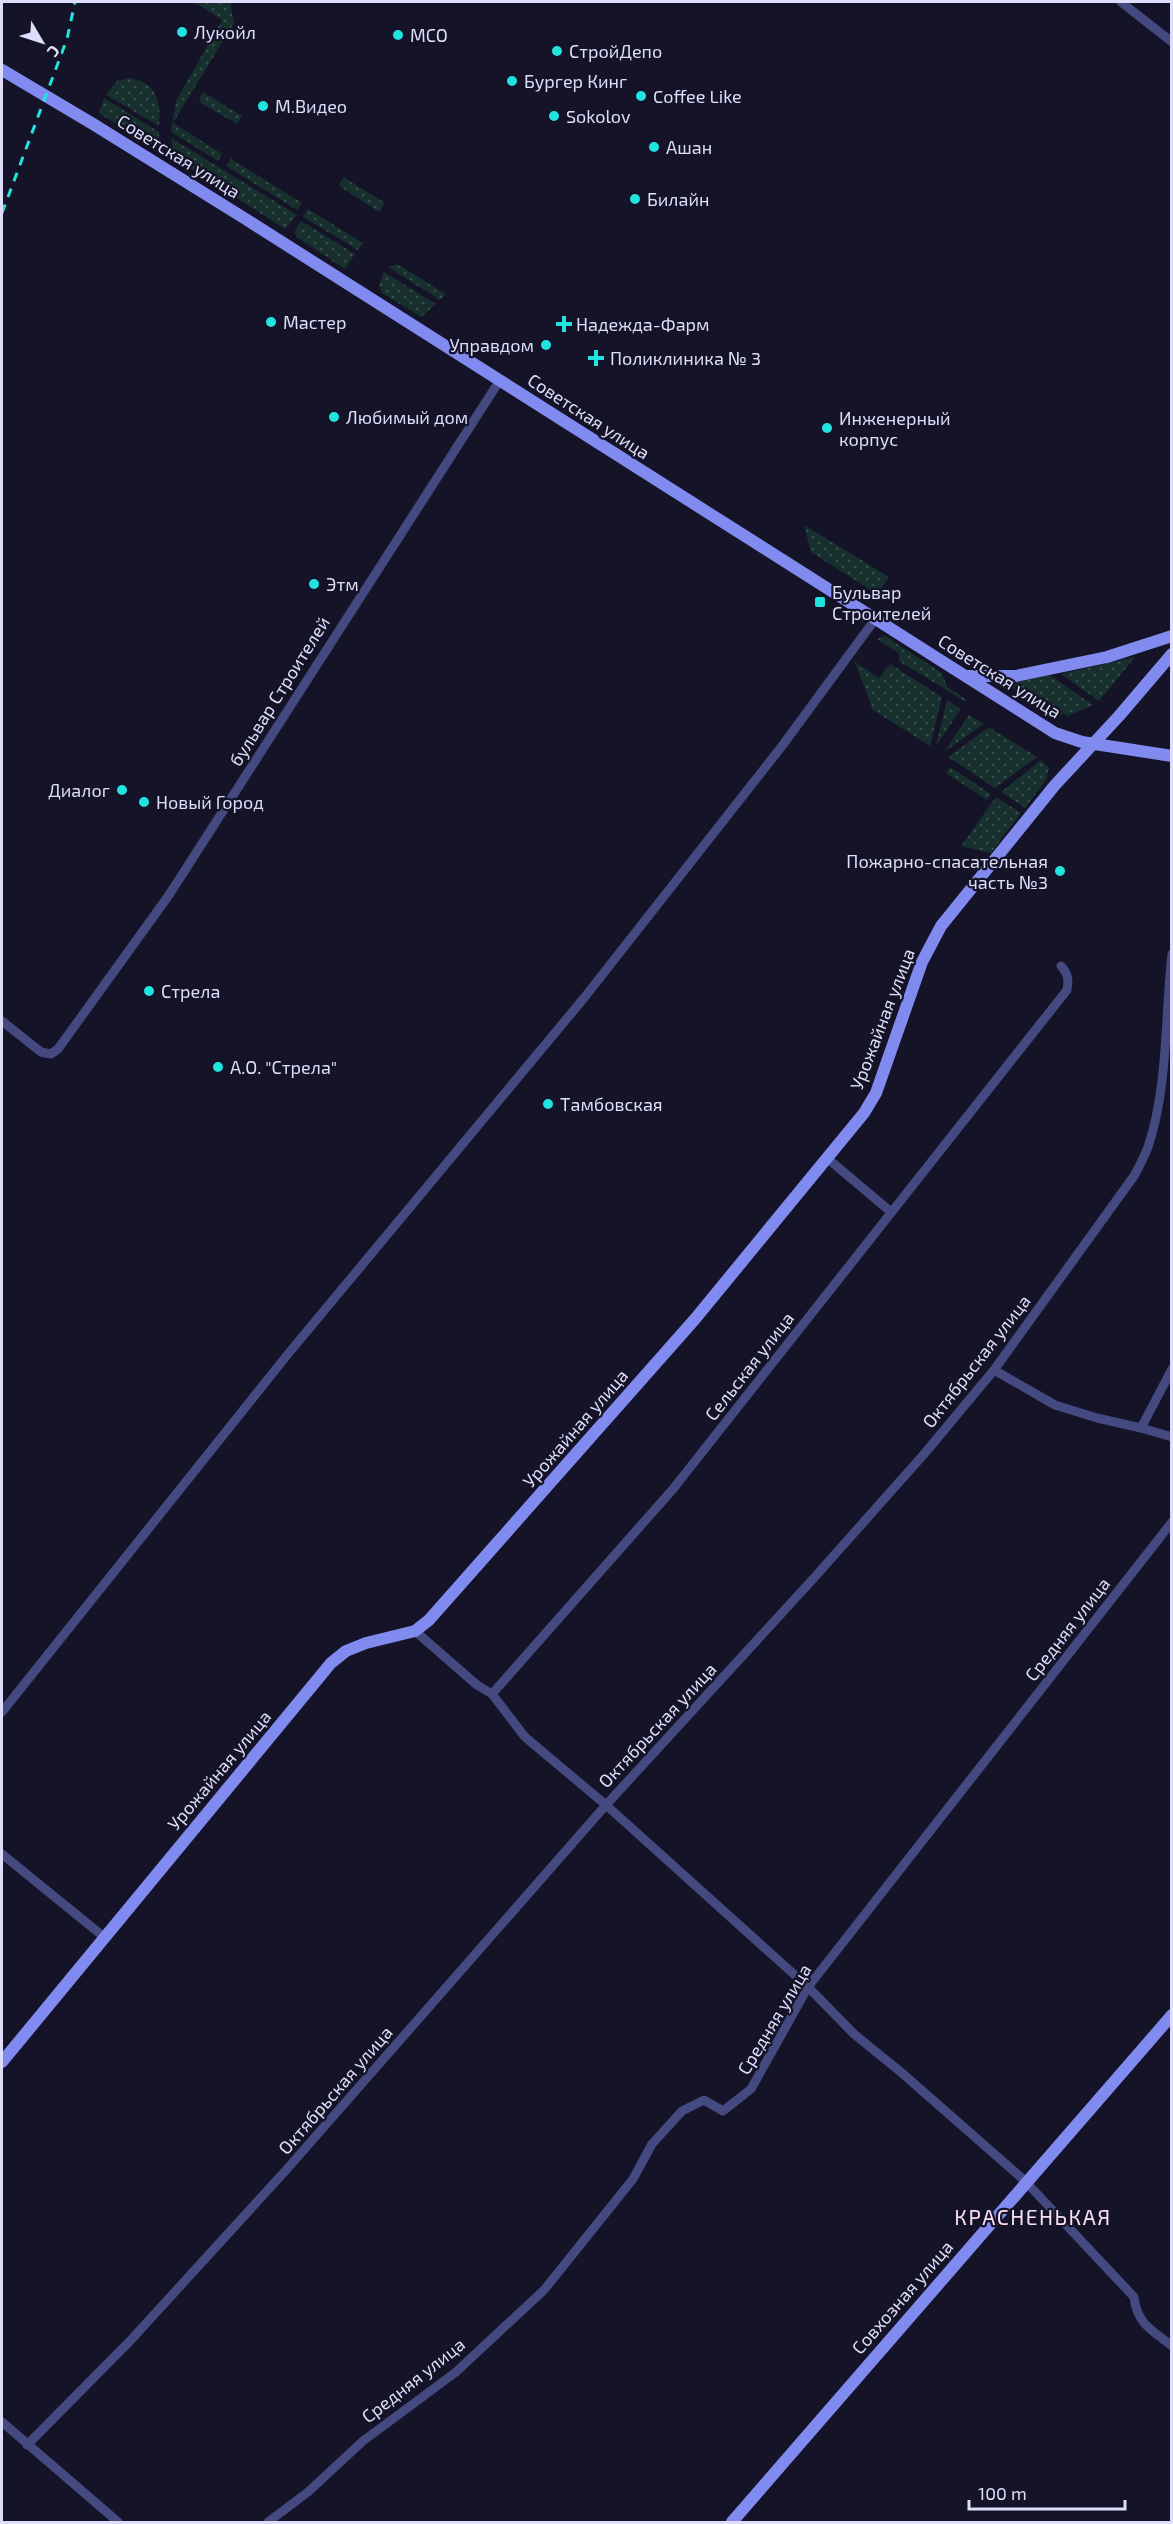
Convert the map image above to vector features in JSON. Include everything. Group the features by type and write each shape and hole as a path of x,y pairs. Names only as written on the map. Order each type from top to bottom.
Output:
{"street":[{"path":"1121,2 1172,42"},
{"name":"Советская улица","path":"2,70 102,129 1055,733 1092,744 1172,756"},
{"name":"бульвар Строителей","path":"2,1022 41,1052 51,1054 58,1049 169,895 500,380"},
{"path":"2,1712 288,1354 584,998 782,746 876,618"},
{"path":"966,676 1016,676 1107,657 1172,636"},
{"name":"Урожайная улица","path":"2,2062 331,1663 346,1651 414,1630 429,1620 679,1337 864,1113 876,1093 922,962 937,933 1055,785 1172,654"},
{"name":"Октябрьская улица","path":"27,2445 130,2341 287,2169 606,1805 813,1580 925,1453 994,1370 1134,1176 1148,1147 1156,1116 1162,1070 1172,954"},
{"name":"Сельская улица","path":"492,1694 673,1489 1066,990 1069,981 1067,973 1061,966"},
{"path":"827,1158 891,1212"},
{"path":"1141,1428 1156,1395 1172,1369"},
{"path":"994,1370 1055,1405 1172,1437"},
{"name":"Средняя улица","path":"268,2523 308,2492 363,2441 456,2372 544,2290 633,2179 652,2144 682,2111 704,2100 723,2111 751,2089 808,1987 1172,1522"},
{"path":"414,1630 477,1686 492,1694 525,1737 606,1805 808,1987 854,2034 1025,2181 1134,2297 1136,2313 1144,2323 1172,2346"},
{"path":"2,1854 104,1937"},
{"name":"Совхозная улица","path":"732,2523 1025,2181 1172,2014"},
{"path":"2,2422 118,2523"}],"green space":[{"path":"194,2 230,2 234,23 173,123 222,154 218,161 171,132 176,101 222,20"},
{"path":"129,78 146,84 155,94 159,109 159,126 106,95 117,81"},
{"path":"203,92 242,116 237,124 201,103 199,99"},
{"path":"104,98 159,132 160,152 99,113"},
{"path":"171,138 297,215 285,229 179,161 173,151"},
{"path":"231,159 302,203 297,210 226,166"},
{"path":"343,177 385,203 379,212 339,186"},
{"path":"308,209 363,243 358,250 303,217"},
{"path":"301,221 355,254 345,269 298,238 294,232"},
{"path":"397,264 446,294 440,300 388,267"},
{"path":"384,272 436,304 421,317 382,293 379,285"},
{"path":"804,525 889,577 877,594 811,552"},
{"path":"885,636 942,673 947,687 967,700 966,702 899,661 899,653 877,639"},
{"path":"1135,657 1099,701 1061,674"},
{"path":"855,662 879,678 890,664 942,697 930,746 873,710"},
{"path":"1050,675 1093,705 1068,716 1063,713 1059,717 1007,684"},
{"path":"947,700 961,709 936,746"},
{"path":"969,715 984,724 944,752"},
{"path":"989,727 1037,757 995,788 948,757"},
{"path":"1041,760 1049,768 1046,780 1025,808 1001,792"},
{"path":"950,767 991,794 987,800 946,773"},
{"path":"996,797 1021,813 991,853 961,846"}],"railway":[{"path":"2,213 67,39 75,2"}],"place":[{"name":"Лукойл","path":"182,32"},
{"name":"МСО","path":"398,35"},
{"name":"СтройДепо","path":"557,51"},
{"name":"Бургер Кинг","path":"512,81"},
{"name":"Coffee Like","path":"641,96"},
{"name":"М.Видео","path":"263,106"},
{"name":"Sokolov","path":"554,116"},
{"name":"Ашан","path":"654,147"},
{"name":"Билайн","path":"635,199"},
{"name":"Мастер","path":"271,322"},
{"name":"Надежда-Фарм","path":"564,324"},
{"name":"Управдом","path":"546,345"},
{"name":"Поликлиника № 3","path":"596,358"},
{"name":"Любимый дом","path":"334,417"},
{"name":"Инженерный корпус","path":"827,428"},
{"name":"Этм","path":"314,584"},
{"name":"Бульвар Строителей","path":"820,602"},
{"name":"Диалог","path":"122,790"},
{"name":"Новый Город","path":"144,802"},
{"name":"Пожарно-спасательная часть №3","path":"1060,871"},
{"name":"Стрела","path":"149,991"},
{"name":"А.О. \"Стрела\"","path":"218,1067"},
{"name":"Тамбовская","path":"548,1104"}],"district":[{"name":"КРАСНЕНЬКАЯ","path":"1033,2216"}]}
